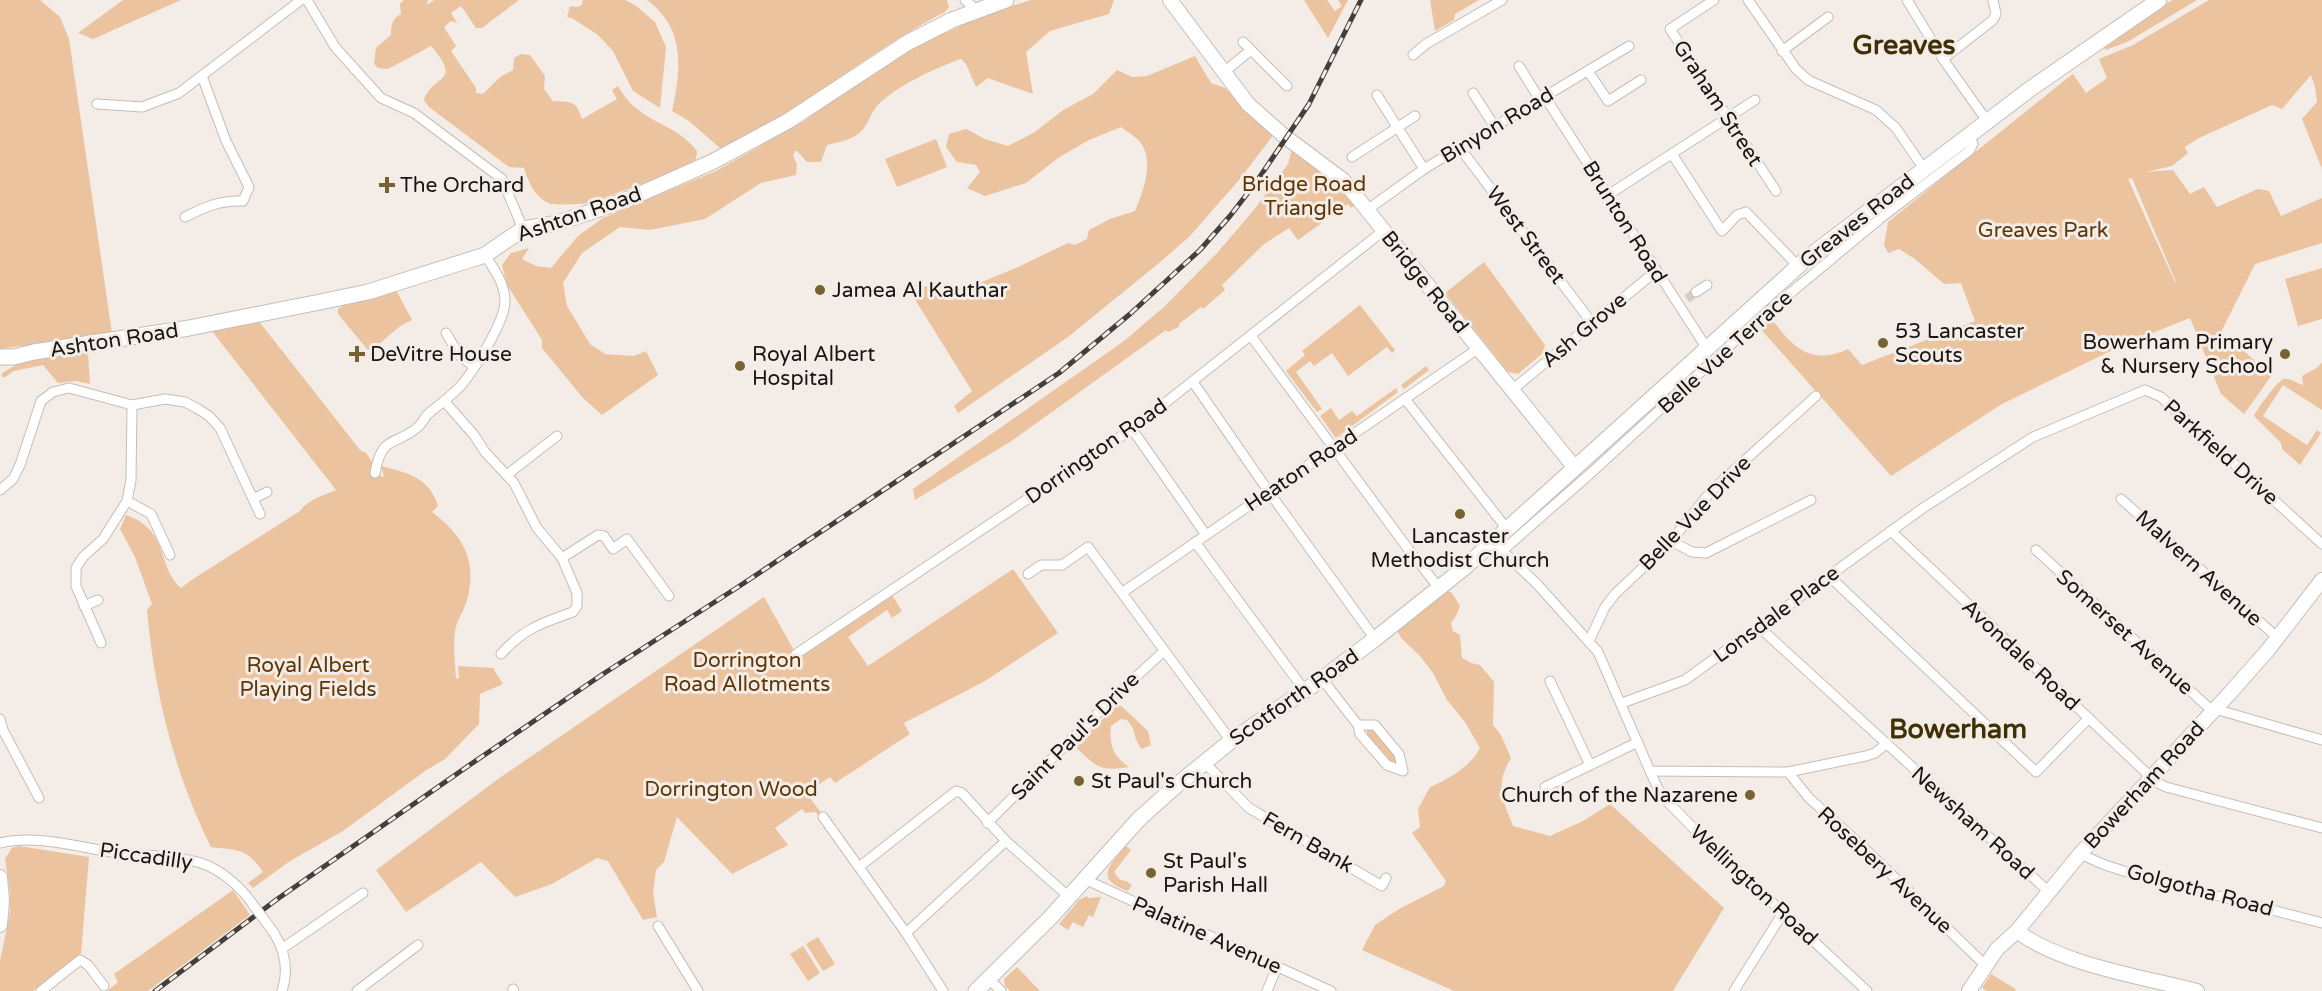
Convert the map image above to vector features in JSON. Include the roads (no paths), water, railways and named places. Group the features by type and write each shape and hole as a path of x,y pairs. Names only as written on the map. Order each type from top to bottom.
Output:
{"main road":[{"name":"Ashton Road","path":"0,369 7,357 189,328 349,296 415,278 485,255 523,229 578,217 631,198 712,162 788,121 907,43 952,20 970,6 1006,0"},
{"name":"Greaves Road","path":"1575,468 1798,266 1987,121 2159,0"},
{"name":"Scotforth Road","path":"976,991 1018,951 1139,819 1204,762 1322,679 1439,588 1498,546 1507,529 1575,468"}],"street":[{"path":"97,104 142,107 178,93 301,0"},
{"path":"307,0 335,46 381,98 414,113 502,179 523,229"},
{"name":"Bridge Road","path":"1170,0 1248,104 1283,135 1343,180 1575,468"},
{"path":"1413,55 1426,44 1502,0"},
{"name":"Graham Street","path":"1714,0 1670,29 1776,191"},
{"path":"1748,0 1782,51 1808,80 1876,110 1890,121 1924,169"},
{"path":"1907,0 1943,59 1987,121"},
{"path":"1943,59 1993,20 1996,14 1993,0"},
{"path":"1782,51 1828,17"},
{"path":"1243,42 1287,86"},
{"name":"Binyon Road","path":"1367,210 1424,169 1629,46"},
{"path":"1224,72 1251,50"},
{"name":"Brunton Road","path":"1519,66 1608,195 1706,347"},
{"path":"1588,71 1608,101 1641,80"},
{"path":"185,217 204,207 224,201 243,201 249,187 226,141 202,76"},
{"path":"1473,93 1495,127"},
{"path":"1377,95 1424,169"},
{"path":"1608,195 1755,100"},
{"path":"1352,157 1415,116"},
{"name":"Belle Vue Terrace","path":"1498,546 1591,474 1752,325 1882,217 1969,151 1973,144 1969,135"},
{"name":"West Street","path":"1460,148 1592,323"},
{"path":"1672,154 1722,231 1737,215 1746,212 1798,266"},
{"name":"Dorrington Road","path":"796,654 1132,429 1383,231"},
{"path":"375,473 383,448 389,442 418,427 427,416 445,402 464,382 499,326 504,311 503,287 485,255"},
{"name":"Ash Grove","path":"1512,390 1656,271"},
{"path":"1696,292 1707,285"},
{"path":"1678,305 1687,298"},
{"path":"446,333 459,355 474,367"},
{"path":"1251,336 1439,588"},
{"name":"Heaton Road","path":"1123,592 1479,348"},
{"path":"1193,382 1375,639"},
{"path":"0,490 13,479 21,465 41,401 53,392 69,388 132,405 165,399 176,400 209,416 220,428 260,514"},
{"name":"Parkfield Drive","path":"1923,508 2032,437 2145,390 2161,397 2322,544"},
{"name":"Belle Vue Drive","path":"1589,641 1605,607 1615,594 1671,541 1712,490 1816,396"},
{"path":"1405,399 1507,529"},
{"path":"445,402 474,435 484,452 508,474 520,490 537,528 562,558 577,593 577,606 573,612 530,628 511,642 501,654"},
{"path":"101,643 76,586 76,568 83,556 103,539 127,501 131,480 132,405"},
{"path":"1132,429 1206,535"},
{"path":"508,474 557,436"},
{"path":"253,499 267,492"},
{"name":"Malvern Avenue","path":"2121,499 2277,638"},
{"path":"1671,541 1692,552 1706,553 1811,500"},
{"path":"127,501 151,514 170,555"},
{"name":"Lonsdale Place","path":"1622,703 1685,680 1923,508"},
{"name":"Avondale Road","path":"1891,531 2152,778 2166,787 2322,828"},
{"path":"562,558 598,535 604,536 613,549 627,539 669,596"},
{"path":"1081,538 1231,741"},
{"path":"1196,542 1305,691"},
{"path":"1498,546 1589,641 1602,659 1650,771 1788,772 1866,756 1875,753 1886,744"},
{"path":"1028,574 1041,565 1062,565 1088,547"},
{"name":"Somerset Avenue","path":"2036,550 2208,708 2215,710"},
{"path":"1829,576 2037,772 2089,718"},
{"name":"Bowerham Road","path":"1969,991 2003,942 2017,931 2080,854 2215,710 2277,638 2322,580"},
{"path":"84,606 98,600"},
{"name":"Newsham Road","path":"1759,627 2048,891"},
{"name":"Saint Paul's Drive","path":"987,823 1113,698 1164,651"},
{"path":"1322,679 1358,725 1360,734 1388,765 1403,771 1399,754 1375,725 1358,725"},
{"path":"1550,681 1590,765"},
{"path":"2215,710 2322,740"},
{"path":"0,719 3,730 39,798"},
{"path":"1545,787 1638,742"},
{"name":"Fern Bank","path":"1204,762 1249,808 1382,886 1386,878"},
{"name":"Wellington Road","path":"1650,771 1661,795 1867,991"},
{"name":"Rosebery Avenue","path":"1788,772 1809,798 1985,965"},
{"path":"21,788 31,782"},
{"path":"860,867 956,791 962,793 987,823 1068,896"},
{"path":"823,817 906,933 943,991"},
{"name":"Piccadilly","path":"0,843 21,839 185,860 213,869 241,891 283,948 286,966 282,991"},
{"path":"906,933 1006,841"},
{"name":"Golgotha Road","path":"2080,854 2130,873 2322,922"},
{"path":"0,877 2,901 0,925"},
{"name":"Palatine Avenue","path":"1084,879 1331,991"},
{"path":"283,948 363,893"},
{"path":"1734,991 1783,913"},
{"path":"658,926 698,991"},
{"path":"2017,931 2036,945 2059,954 2197,991"},
{"path":"357,991 418,945"},
{"path":"41,991 80,960 88,965 104,986"},
{"path":"1267,991 1277,968"},
{"path":"989,979 1001,991"}],"tunnel":[{"path":"1687,299 1696,292"}],"railway":[{"path":"155,991 276,900 471,764 603,674 1059,373 1130,314 1200,250 1230,216 1257,181 1309,104 1361,0"}],"place":[{"name":"The Orchard","path":"387,185"},
{"name":"Jamea Al Kauthar","path":"820,290"},
{"name":"53 Lancaster Scouts","path":"1883,343"},
{"name":"DeVitre House","path":"357,354"},
{"name":"Bowerham Primary & Nursery School","path":"2285,354"},
{"name":"Royal Albert Hospital","path":"740,366"},
{"name":"Lancaster Methodist Church","path":"1460,514"},
{"name":"St Paul's Church","path":"1079,781"},
{"name":"Church of the Nazarene","path":"1750,795"},
{"name":"St Paul's Parish Hall","path":"1151,873"}],"district":[{"name":"Greaves","path":"1904,45"},
{"name":"Bowerham","path":"1958,729"}],"park label":[{"name":"Bridge Road Triangle","path":"1304,196"},
{"name":"Greaves Park","path":"2043,230"},
{"name":"Dorrington Road Allotments","path":"747,672"},
{"name":"Royal Albert Playing Fields","path":"308,677"},
{"name":"Dorrington Wood","path":"731,789"}]}
